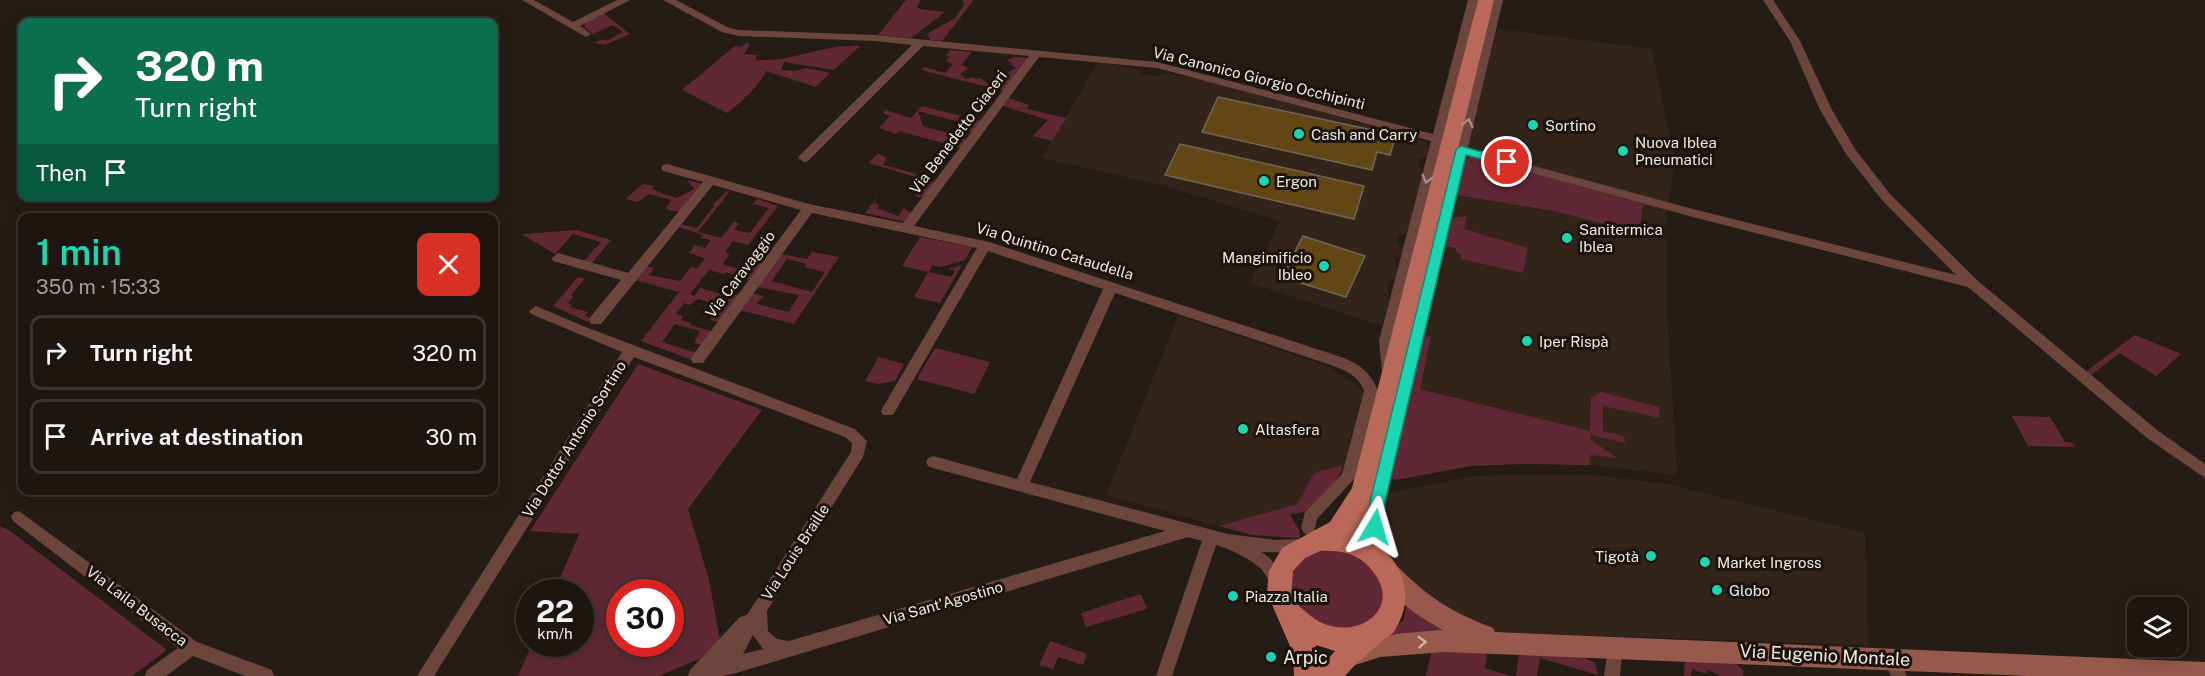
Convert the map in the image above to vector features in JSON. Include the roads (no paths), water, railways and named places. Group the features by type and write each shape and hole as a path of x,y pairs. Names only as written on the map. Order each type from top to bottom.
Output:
{"main road":[{"path":"1356,650 1385,624 1392,613 1395,600 1394,586 1364,533 1362,519 1364,487 1486,0"},
{"path":"1307,676 1306,653 1292,616 1285,606 1280,584 1286,561 1310,538 1334,533 1346,522 1364,487"},
{"path":"1310,538 1345,541 1382,565 1432,613 1468,632 1516,643"},
{"path":"1292,616 1314,634 1356,650 1444,641 1516,643"},
{"name":"Via Eugenio Montale","path":"1516,643 1615,646 1895,667 2205,673"}],"street":[{"path":"527,0 586,34"},
{"path":"573,26 625,0"},
{"name":"Via Canonico Giorgio Occhipinti","path":"668,0 707,22 739,33 875,38 1157,65 1437,140"},
{"path":"1391,379 1386,341 1473,0"},
{"path":"1382,565 1375,527 1378,502 1498,0"},
{"path":"1768,0 1795,41 1826,110 1850,151 1886,196 1973,284 2152,434 2205,472"},
{"path":"804,158 920,43"},
{"name":"Via Benedetto Ciaceri","path":"905,229 1036,54"},
{"path":"1461,150 1689,212 1973,284"},
{"name":"Via Quintino Cataudella","path":"667,168 809,208 985,245 1349,366 1365,377 1371,391 1349,477 1310,517 1310,538"},
{"path":"596,320 710,181"},
{"name":"Via Caravaggio","path":"698,359 809,208"},
{"path":"888,411 985,245"},
{"path":"558,258 630,278"},
{"path":"1021,486 1111,286"},
{"path":"536,311 631,350"},
{"name":"Via Dottor Antonio Sortino","path":"425,676 631,350 850,433 860,441"},
{"name":"Via Louis Braille","path":"733,666 734,655 760,607 858,453 860,441"},
{"path":"933,462 1228,541 1275,548 1310,538"},
{"name":"Via Laila Busacca","path":"19,517 191,648 266,676"},
{"name":"Via Sant'Agostino","path":"696,676 1190,530"},
{"path":"1164,676 1211,537"},
{"path":"1228,541 1266,563 1280,584"},
{"path":"760,607 758,630 762,638 776,647 796,647"},
{"path":"696,676 760,607"},
{"path":"1612,676 1615,646"},
{"path":"153,676 191,648"}],"place":[{"name":"Sortino","path":"1533,125"},
{"name":"Cash and Carry","path":"1299,134"},
{"name":"Nuova Iblea Pneumatici","path":"1623,151"},
{"name":"Ergon","path":"1264,181"},
{"name":"Sanitermica Iblea","path":"1567,238"},
{"name":"Mangimificio Ibleo","path":"1324,266"},
{"name":"Iper Rispà","path":"1527,341"},
{"name":"Altasfera","path":"1243,429"},
{"name":"Tigotà","path":"1651,556"},
{"name":"Market Ingross","path":"1705,562"},
{"name":"Globo","path":"1717,590"},
{"name":"Piazza Italia","path":"1233,596"},
{"name":"Arpic","path":"1271,657"}]}
